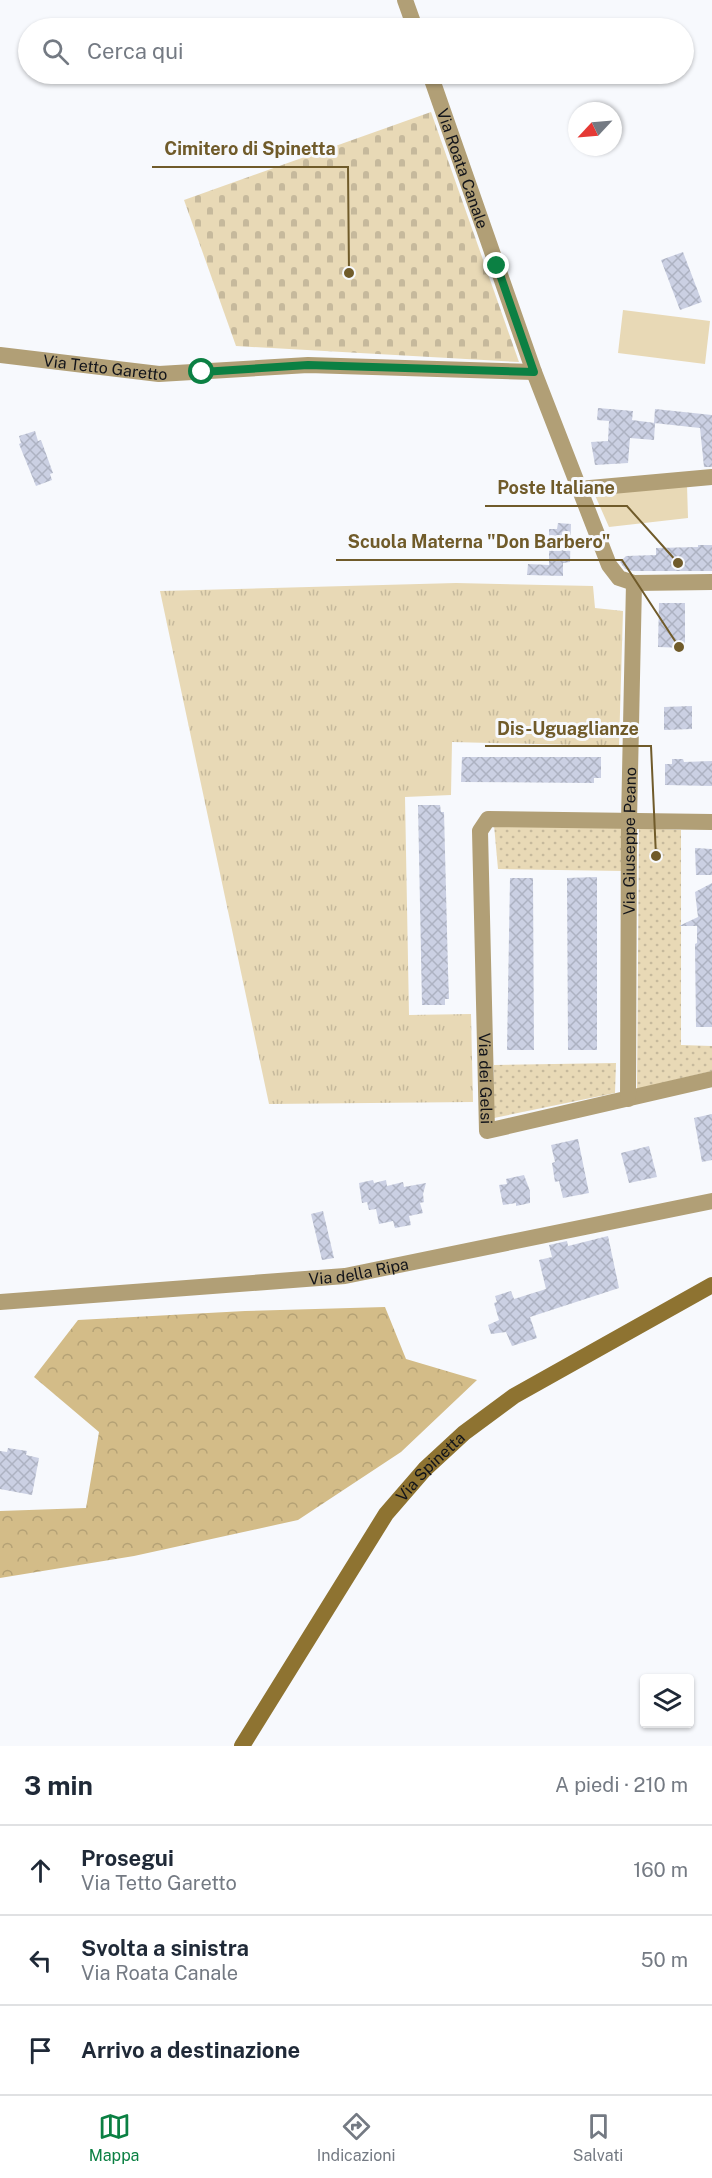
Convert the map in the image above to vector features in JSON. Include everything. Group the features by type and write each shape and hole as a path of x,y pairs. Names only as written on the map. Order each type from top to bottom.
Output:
{"main road":[{"name":"Via Spinetta","path":"242,1746 386,1514 425,1469 464,1433 513,1396 712,1285"}],"street":[{"path":"405,0 411,18"},
{"name":"Via Roata Canale","path":"433,84 534,372 609,566 619,578 634,583"},
{"name":"Via Tetto Garetto","path":"0,355 159,374 308,365 534,372"},
{"path":"579,489 712,477"},
{"path":"634,583 712,582"},
{"name":"Via Giuseppe Peano","path":"628,1099 629,821 634,583"},
{"name":"Via dei Gelsi","path":"629,821 488,819 480,831 487,1131 712,1079"},
{"path":"629,821 712,822"},
{"name":"Via della Ripa","path":"0,1302 345,1275 712,1201"}],"green space":[{"path":"431,112 519,362 236,346 184,200"},
{"path":"623,310 710,321 705,364 618,353"},
{"path":"687,485 688,518 609,527 594,493"},
{"path":"456,583 593,586 595,608 623,611 619,746 452,742 451,795 405,797 409,1015 471,1014 473,1102 269,1104 160,591"},
{"path":"494,825 625,826 624,871 498,869"},
{"path":"639,828 681,830 681,1045 712,1046 712,1071 637,1089"},
{"path":"616,1063 615,1093 494,1118 494,1065"},
{"path":"385,1307 406,1359 477,1380 401,1452 298,1520 134,1556 0,1578 0,1511 86,1508 99,1432 34,1377 78,1320 245,1311"}],"building":[{"path":"683,252 702,302 680,310 661,260"},
{"path":"598,408 633,411 632,420 655,423 654,440 630,438 628,463 595,465 591,442 608,441 609,421 597,420"},
{"path":"655,409 712,415 712,467 704,467 700,428 654,423"},
{"path":"35,431 38,441 41,440 53,473 50,474 52,480 36,486 19,444 21,443 19,436"},
{"path":"558,523 571,524 570,562 563,563 563,576 527,575 528,564 549,565 549,529 557,529"},
{"path":"698,545 712,545 712,571 633,571 625,569 620,562 626,556 656,555 656,548 698,547"},
{"path":"659,603 685,603 685,648 658,647"},
{"path":"692,706 692,729 664,730 664,707"},
{"path":"462,757 601,757 601,778 594,778 594,783 461,782"},
{"path":"672,759 683,759 684,762 712,761 712,786 665,785 665,764 672,764"},
{"path":"418,805 440,805 441,812 444,812 449,999 445,999 445,1005 422,1005"},
{"path":"695,848 712,849 712,875 696,875"},
{"path":"597,877 597,1050 568,1050 567,878"},
{"path":"510,878 533,878 534,1050 507,1050"},
{"path":"712,883 712,1027 696,1027 695,944 697,943 697,926 679,926 698,917 695,892"},
{"path":"712,1114 712,1160 702,1162 694,1118"},
{"path":"578,1139 589,1193 563,1198 559,1181 555,1182 552,1163 555,1162 551,1145"},
{"path":"649,1146 657,1177 629,1183 621,1153"},
{"path":"524,1175 530,1191 530,1203 516,1206 516,1203 503,1205 499,1185 507,1184 506,1179"},
{"path":"373,1180 374,1183 386,1180 387,1186 403,1182 404,1187 426,1183 423,1194 424,1202 420,1203 423,1213 409,1216 411,1225 395,1228 393,1221 379,1224 376,1209 369,1210 367,1202 362,1203 359,1183"},
{"path":"323,1211 334,1258 322,1260 311,1214"},
{"path":"608,1236 619,1288 530,1317 537,1338 512,1346 506,1332 491,1334 488,1325 499,1320 494,1303 497,1302 495,1296 511,1291 514,1299 546,1289 539,1260 552,1257 549,1245 567,1241 568,1246"},
{"path":"8,1448 27,1451 26,1455 39,1458 32,1495 0,1489 0,1451 7,1452"}],"place":[{"name":"Cimitero di Spinetta","path":"349,273"},
{"name":"Poste Italiane","path":"678,563"},
{"name":"Scuola Materna \"Don Barbero\"","path":"679,647"},
{"name":"Dis-Uguaglianze","path":"656,856"}],"route":[{"path":"202,372 308,365 534,372 497,266"}]}
